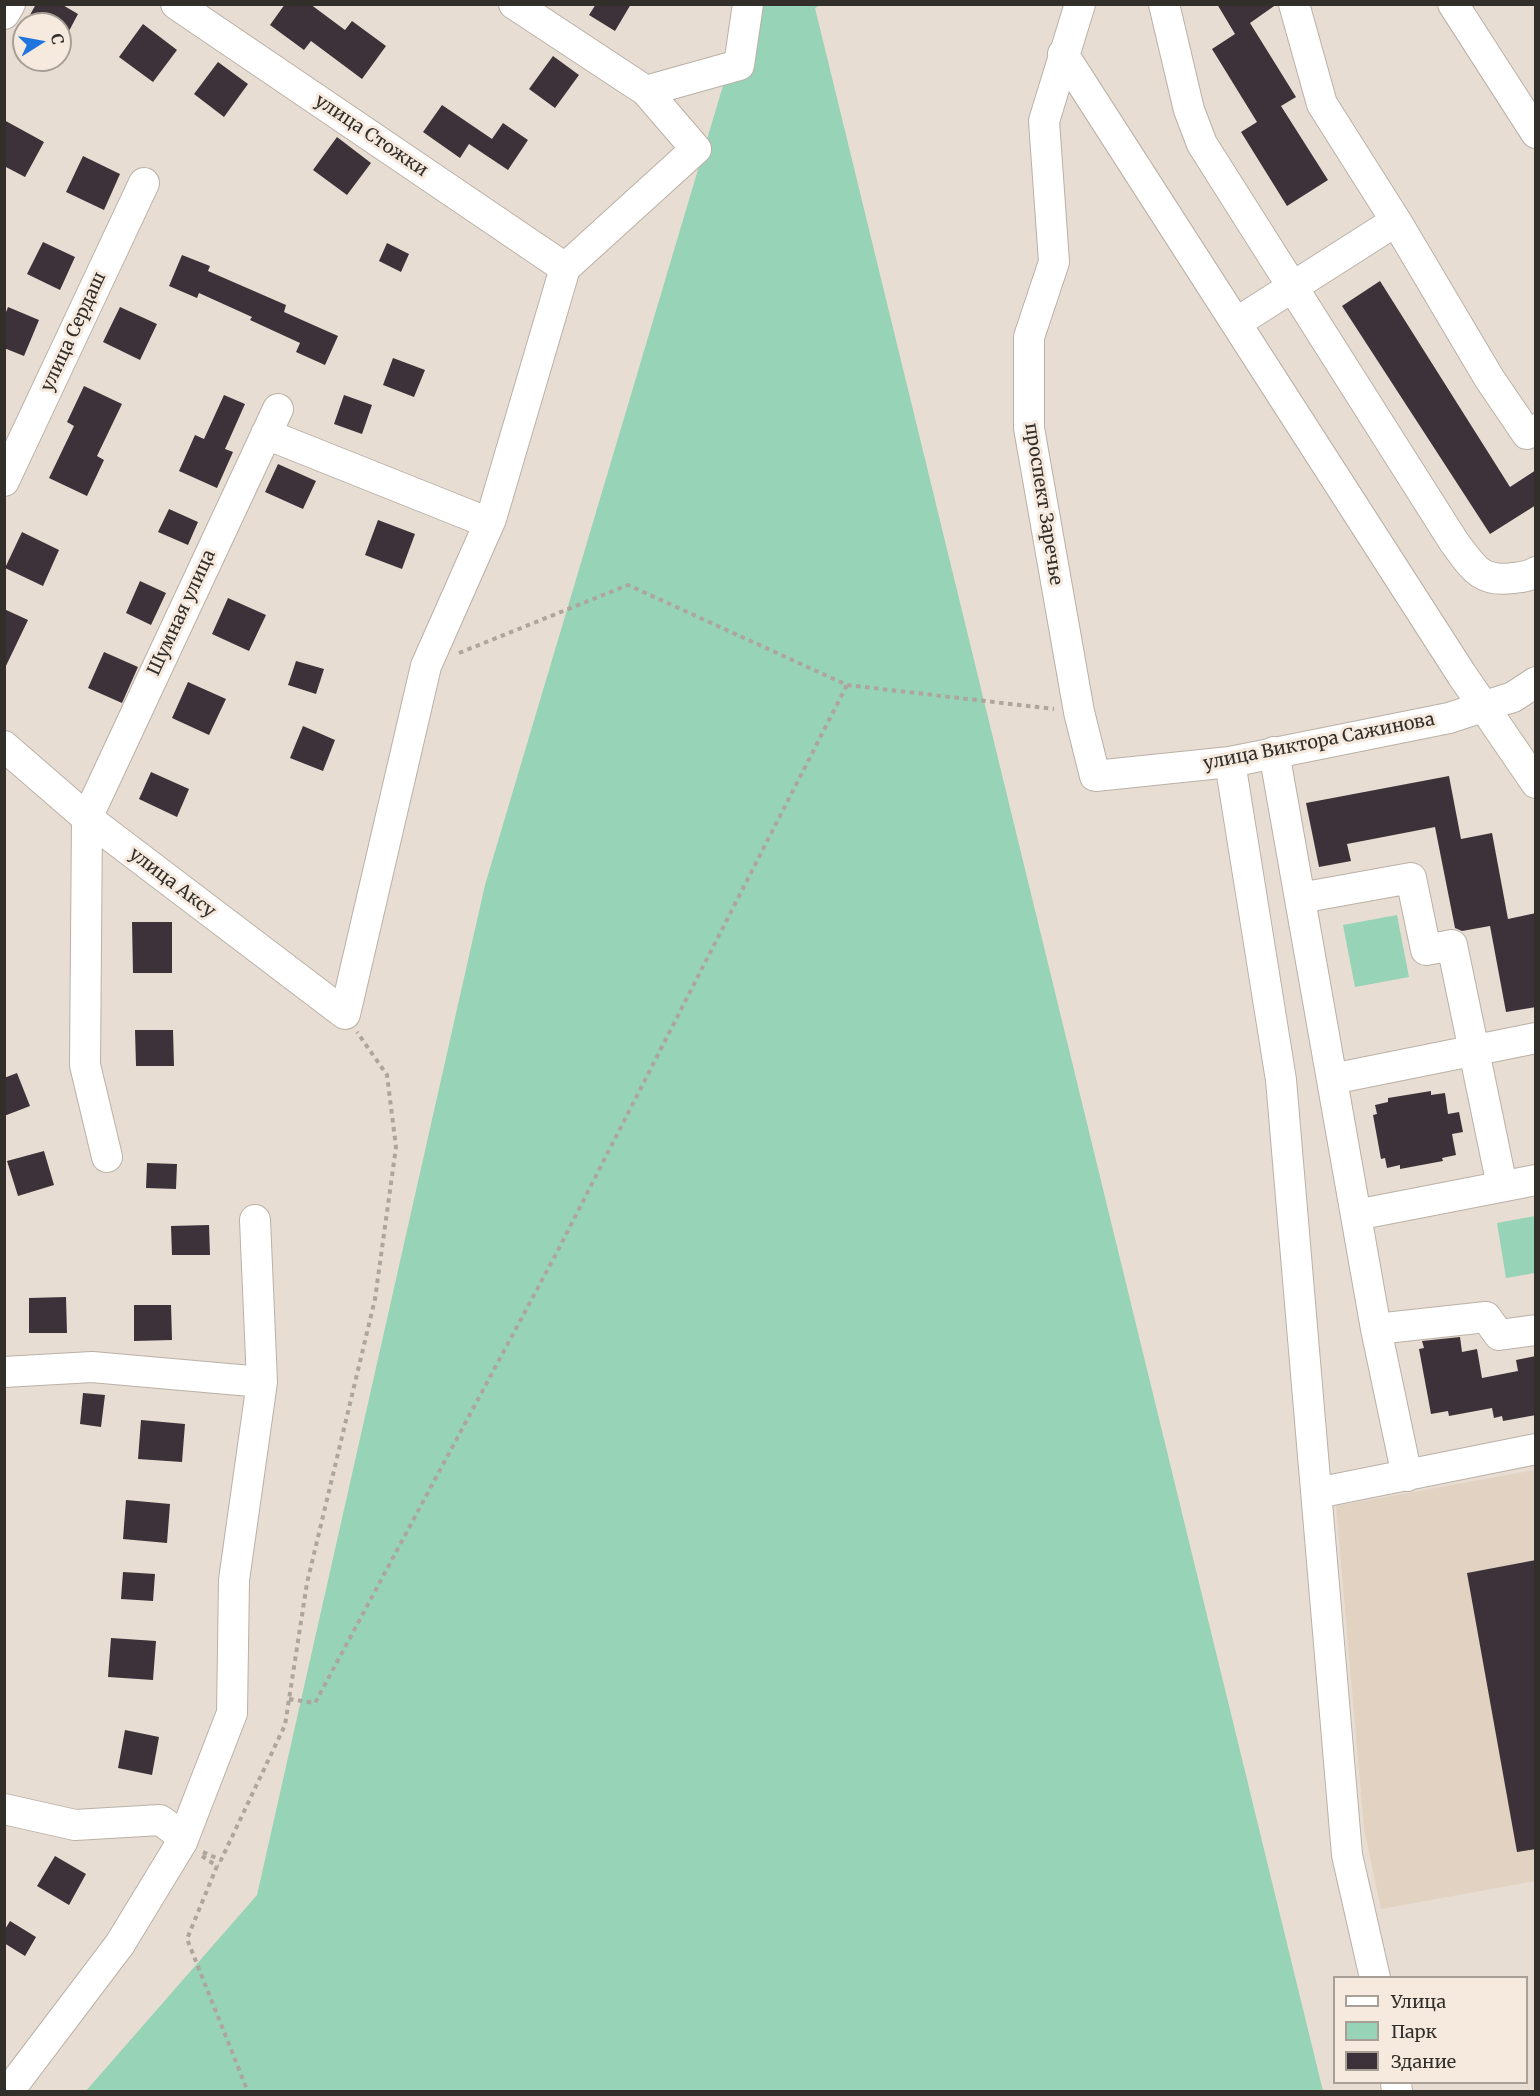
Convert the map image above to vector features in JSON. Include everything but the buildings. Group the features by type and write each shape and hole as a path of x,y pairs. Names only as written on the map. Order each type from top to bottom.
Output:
{"street":[{"path":"4,14 10,4"},
{"name":"улица Стожки","path":"176,4 565,268"},
{"path":"345,1014 426,666 489,523 565,268 696,149 646,91 514,4"},
{"path":"646,91 739,65 748,4"},
{"name":"проспект Заречье","path":"1080,4 1044,121 1054,262 1029,337 1029,428 1079,712 1095,777"},
{"path":"1164,4 1189,110 1202,144 1454,542 1474,570 1496,580 1529,576 1536,572"},
{"path":"1294,4 1322,104 1396,221 1489,378 1527,434 1536,429"},
{"path":"1453,4 1532,120"},
{"path":"1064,54 1236,323 1536,783"},
{"name":"улица Сердаш","path":"4,481 144,183"},
{"path":"1236,323 1293,289 1396,221"},
{"name":"Шумная улица","path":"87,818 272,422 489,523"},
{"name":"улица Виктора Сажинова","path":"1095,777 1230,762 1449,717 1513,697 1536,682"},
{"name":"улица Аксу","path":"4,746 87,818 345,1014"},
{"path":"1274,752 1376,1329 1407,1476"},
{"path":"1230,762 1281,1080 1347,1855 1375,1976"},
{"path":"87,818 85,1065 107,1157"},
{"path":"1300,897 1411,878 1426,950 1452,945 1502,1186"},
{"path":"1332,1079 1536,1038"},
{"path":"1356,1215 1536,1180"},
{"path":"8,2091 120,1944 182,1842 232,1713 234,1580 262,1382 255,1220"},
{"path":"1376,1329 1486,1317 1499,1335 1536,1330"},
{"path":"4,1372 92,1367 262,1382"},
{"path":"1317,1493 1536,1449"},
{"path":"4,1809 75,1825 160,1820 174,1830 182,1842"}],"path":[{"path":"426,666 628,585 847,685 1079,712"},
{"path":"289,1698 315,1703 556,1254 847,685"},
{"path":"182,1842 221,1860 285,1725 307,1583 375,1299 396,1147 387,1075 345,1014"},
{"path":"182,1842 217,1866 187,1939 248,2091"}],"shaded area":[{"path":"1535,1470 1535,1881 1381,1909 1364,1829 1336,1506"}],"green space":[{"path":"747,5 820,5 815,8 1323,2091 85,2092 257,1895 485,885"},
{"path":"1397,915 1409,977 1355,987 1343,925"},
{"path":"1535,1216 1535,1273 1506,1278 1497,1223"}]}
